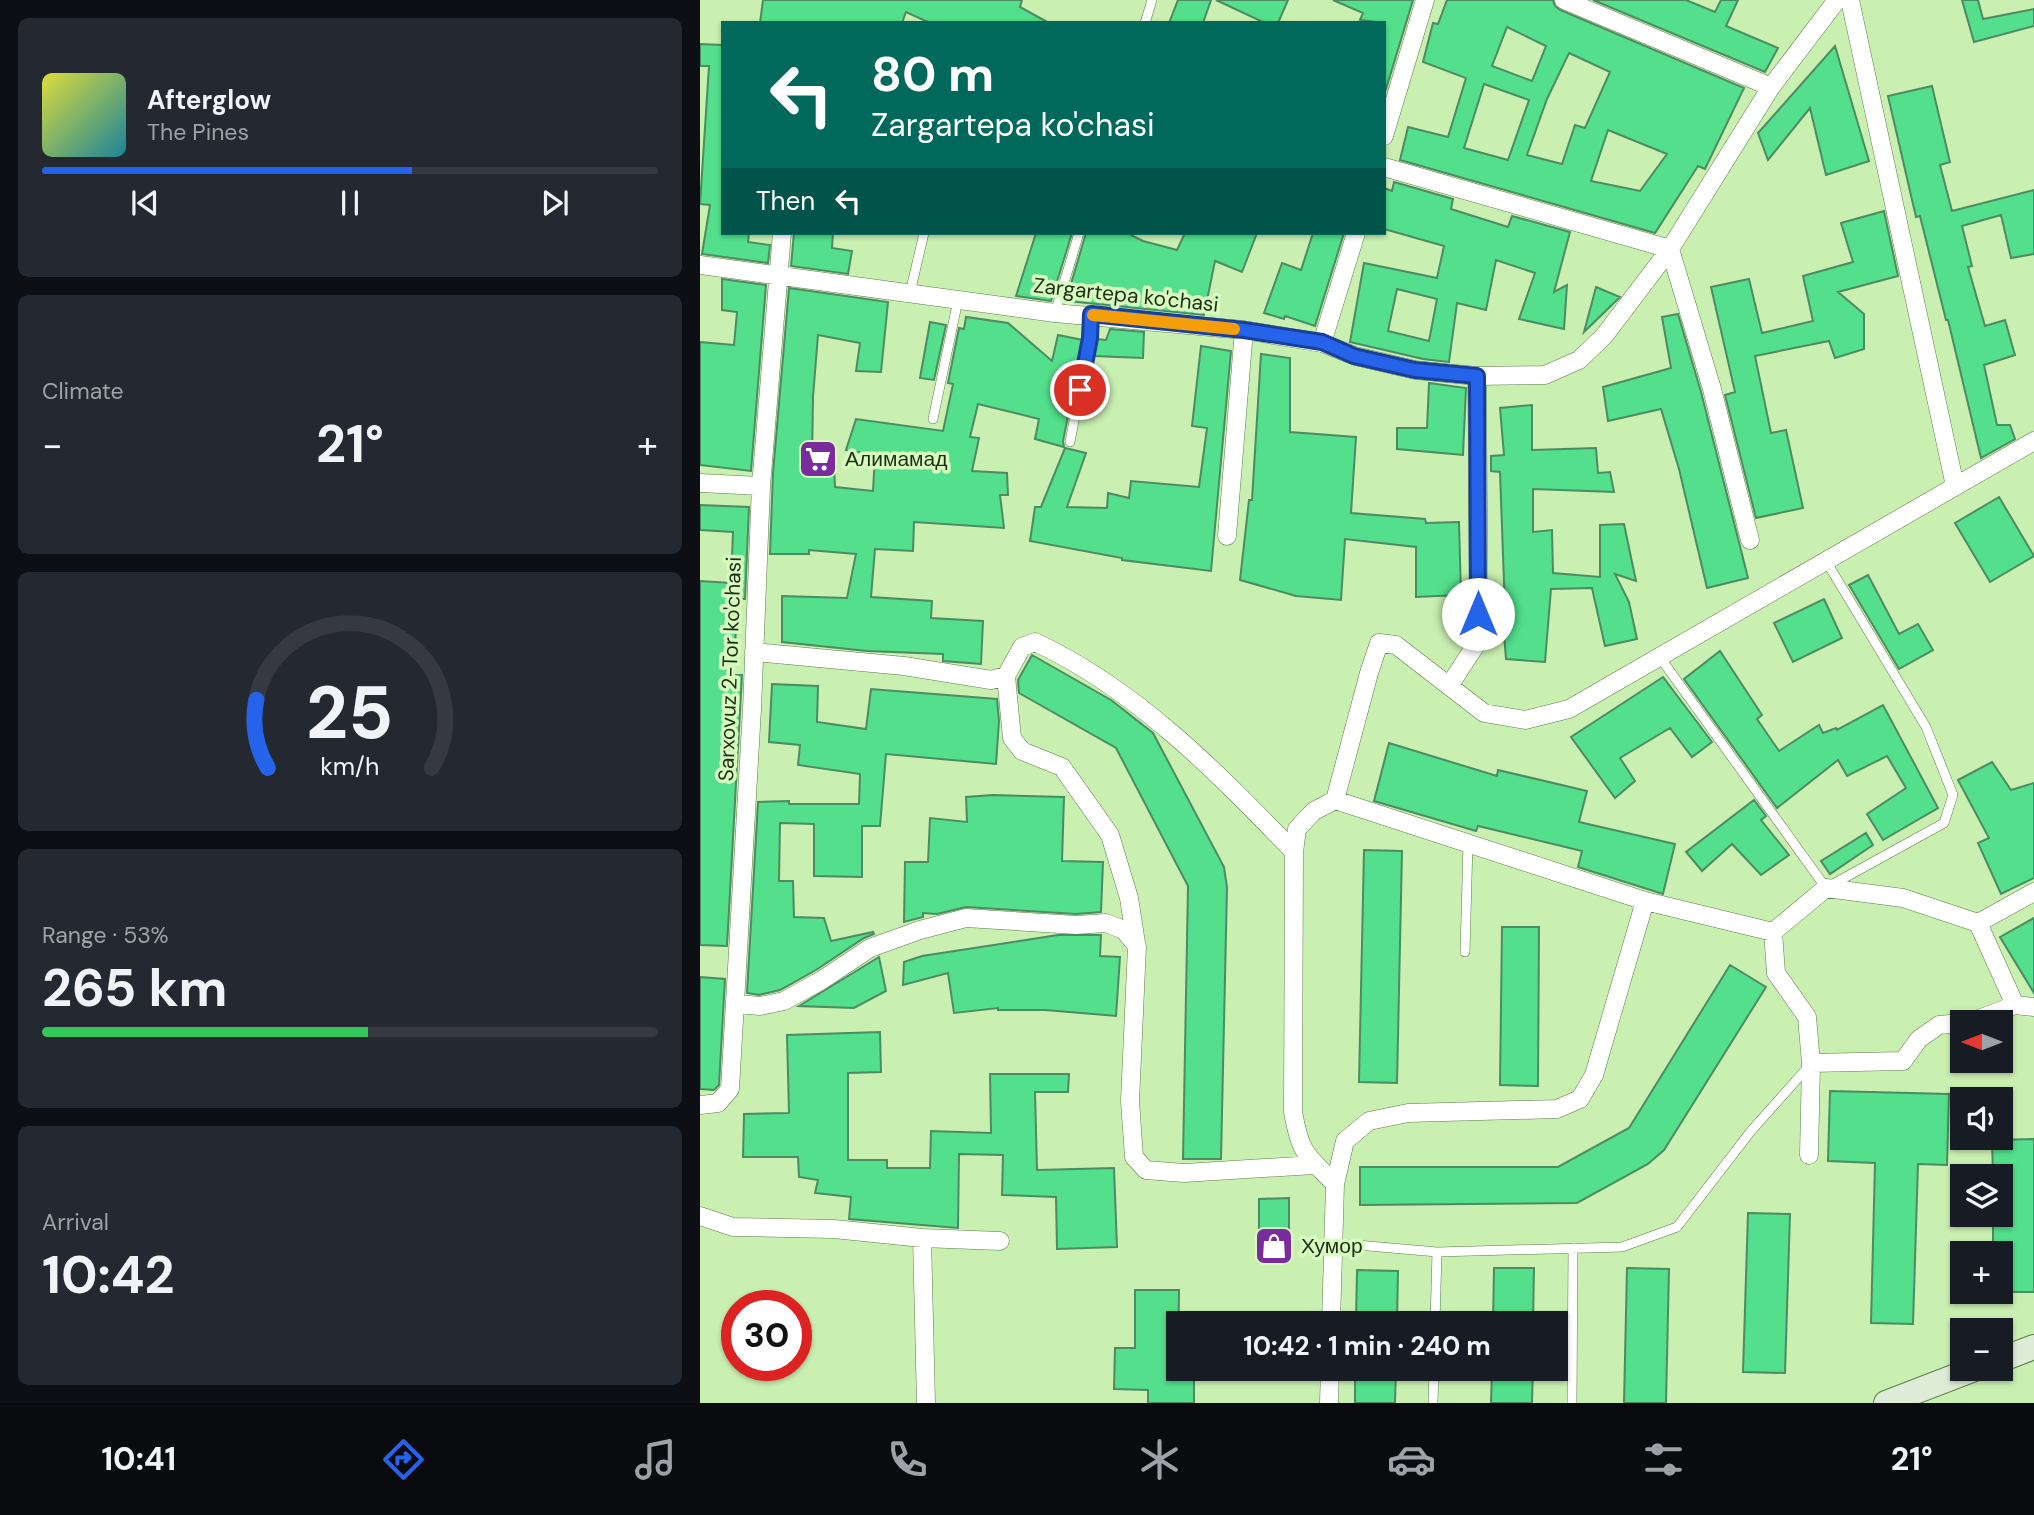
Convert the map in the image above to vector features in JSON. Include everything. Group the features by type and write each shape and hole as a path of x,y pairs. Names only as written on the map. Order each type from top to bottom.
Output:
{"street":[{"path":"1386,129 1425,0"},
{"path":"1564,0 1772,87"},
{"path":"1750,540 1712,388 1670,249 1772,87 1838,0"},
{"path":"1850,0 1955,485"},
{"path":"1386,168 1670,249"},
{"name":"Sarxovuz 2-Tor ko'chasi","path":"700,1105 718,1103 730,1089 737,1004 761,486 782,235"},
{"path":"1322,342 1355,235"},
{"name":"Zargartepa ko'chasi","path":"700,265 1055,313 1091,314 1244,330 1322,342 1354,356 1415,370 1477,376 1545,375 1580,360 1604,336 1670,249"},
{"path":"1227,536 1244,330"},
{"path":"1449,686 1479,640 1477,376"},
{"path":"1335,800 1379,643 1396,645 1484,713 1525,720 1569,709 2034,440"},
{"path":"700,483 761,486"},
{"path":"1294,852 1190,750 1132,702 1054,651 1035,642 1022,647 1006,676 1012,738 1022,751 1062,767 1110,835 1129,898 1137,946 1130,1101 1134,1157 1146,1170 1184,1173 1314,1165"},
{"path":"754,652 904,666 991,680 1006,676"},
{"path":"1335,1184 1314,1165 1298,1143 1293,1112 1294,852 1297,829 1314,811 1335,800 1645,901 1773,932"},
{"path":"1773,932 1826,888 1903,898 1978,923 2015,1005"},
{"path":"1978,923 2034,892"},
{"path":"1331,1311 1335,1184 1345,1141 1369,1121 1408,1113 1557,1109 1580,1099 1594,1075 1645,901"},
{"path":"737,1004 760,1006 784,1001 870,948 920,930 966,918 1076,925 1106,923 1124,930 1137,946"},
{"path":"1773,932 1776,973 1807,1017 1811,1063 1809,1155"},
{"path":"2002,1010 2015,1005 2034,1007"},
{"path":"1811,1063 1837,1060 1903,1061 1919,1039 1939,1025 1950,1024"},
{"path":"700,1216 733,1227 834,1229 922,1238 1000,1241"},
{"path":"922,1238 926,1403"},
{"path":"2013,1355 2034,1347"},
{"path":"1886,1403 1950,1378"},
{"path":"1329,1403 1330,1381"}],"lane":[{"path":"1146,21 1152,0"},
{"path":"910,293 924,235"},
{"path":"1055,313 1078,235"},
{"path":"933,419 958,300"},
{"path":"1070,442 1090,338 1091,314"},
{"path":"1659,656 1826,888 1944,823 1953,795 1926,726 1825,559"},
{"path":"1465,952 1468,844"},
{"path":"1334,1243 1437,1252 1622,1247 1677,1227 1751,1131 1811,1063"},
{"path":"1572,1403 1573,1248"},
{"path":"1435,1311 1437,1252"},
{"path":"1433,1403 1434,1381"}],"building":[{"path":"763,0 1022,0 1020,7 1045,21 926,21 906,12 903,21 760,21"},
{"path":"1178,0 1211,0 1204,21 1170,21"},
{"path":"1216,0 1288,0 1279,21 1261,21"},
{"path":"1333,0 1413,0 1386,89 1386,21 1360,20 1363,13"},
{"path":"1447,0 1553,0 1560,10 1744,88 1705,169 1698,166 1655,233 1400,160 1408,127 1448,137 1466,78 1423,62 1433,23 1438,24","holes":["1507,27 1546,46 1532,81 1492,66","1569,53 1610,72 1585,128 1575,125 1562,164 1527,155 1547,99","1484,84 1529,100 1508,160 1464,148","1608,130 1667,154 1640,191 1591,181"]},
{"path":"1593,0 1686,0 1715,12 1721,0 1738,0 1726,26 1778,48 1765,72"},
{"path":"1962,0 1978,0 1983,19 2034,9 2034,26 1974,42"},
{"path":"700,44 721,45 721,235 749,235 748,242 770,245 768,263 702,254 710,205 700,204 709,66 700,66"},
{"path":"1835,46 1869,161 1826,175 1810,108 1768,160 1758,133"},
{"path":"1932,86 1950,162 1940,165 1952,211 2034,190 2034,254 2011,258 2001,215 1962,226 1972,266 1968,267 1985,326 2005,320 2015,355 1984,365 1997,425 2010,425 2015,439 1981,458 1920,216 1916,217 1888,96"},
{"path":"1394,182 1453,199 1451,209 1508,227 1512,216 1570,232 1554,292 1567,285 1564,329 1519,319 1535,273 1496,260 1486,310 1457,303 1449,362 1423,359 1350,342 1364,263 1437,278 1444,246 1386,230 1386,189 1392,191","holes":["1397,289 1437,299 1429,341 1388,331"]},
{"path":"1884,211 1898,276 1838,292 1864,314 1864,349 1835,358 1829,341 1755,356 1771,433 1786,430 1803,508 1756,518 1725,395 1735,392 1711,287 1749,279 1762,333 1813,321 1803,276 1853,262 1841,223"},
{"path":"794,235 833,235 832,248 852,251 848,274 791,266"},
{"path":"1035,235 1071,235 1051,301 1016,296"},
{"path":"1085,235 1131,235 1177,250 1184,235 1256,235 1242,272 1215,261 1204,315 1066,301"},
{"path":"1312,235 1343,235 1315,326 1285,316 1284,319 1264,313 1282,263 1301,270"},
{"path":"722,279 766,285 751,471 700,465 700,342 734,345 737,312 722,310"},
{"path":"1596,287 1620,297 1584,332"},
{"path":"789,288 888,302 881,372 856,371 860,343 818,335 812,461 834,463 835,487 873,491 875,455 846,450 856,419 943,431 953,384 948,383 959,328 964,329 966,317 1008,323 1052,361 1058,335 1083,340 1064,447 1035,439 1039,419 978,404 970,437 979,438 972,471 1007,473 1008,495 1000,495 1004,528 914,522 913,551 875,549 871,597 932,601 931,618 983,621 981,664 943,661 943,654 867,651 782,642 782,596 847,598 856,554 809,550 809,554 770,554 773,473"},
{"path":"1678,314 1701,392 1748,578 1707,588 1679,469 1661,409 1608,421 1603,387 1671,368 1662,317"},
{"path":"930,322 946,325 934,380 920,378"},
{"path":"1110,329 1144,332 1143,358 1094,356 1097,339 1106,340"},
{"path":"1201,346 1231,351 1211,571 1122,560 1030,541 1035,507 1041,507 1065,448 1086,453 1067,507 1107,508 1108,493 1129,498 1131,481 1199,487 1207,428 1192,426"},
{"path":"1261,354 1290,358 1290,432 1356,437 1351,513 1425,519 1426,523 1459,522 1461,595 1416,597 1416,547 1345,539 1341,600 1296,596 1240,580 1249,500 1252,500"},
{"path":"1429,383 1466,388 1463,455 1397,449 1397,428 1427,428"},
{"path":"1532,405 1532,450 1596,448 1598,473 1610,472 1614,492 1533,489 1533,532 1552,530 1553,573 1600,577 1600,525 1624,524 1636,581 1615,574 1629,602 1637,639 1605,646 1592,588 1551,589 1545,662 1506,659 1502,610 1505,610 1500,472 1491,471 1491,456 1504,455 1500,408"},
{"path":"1999,497 2034,556 1990,582 1955,523"},
{"path":"700,505 749,507 745,599 738,599 733,675 742,675 727,946 700,945 700,581 731,583 733,532 700,530"},
{"path":"1868,575 1899,634 1918,624 1933,650 1899,669 1849,585"},
{"path":"1824,599 1842,638 1793,662 1774,623"},
{"path":"1720,651 1762,715 1757,719 1779,751 1819,725 1823,733 1836,728 1837,730 1883,705 1938,808 1883,840 1867,814 1906,788 1887,756 1847,776 1838,760 1777,808 1684,679"},
{"path":"1032,655 1111,700 1153,733 1224,867 1227,887 1221,1159 1183,1159 1188,886 1116,748 1019,693 1018,680"},
{"path":"1663,677 1712,742 1692,757 1670,728 1620,758 1635,781 1615,798 1571,737"},
{"path":"772,684 818,686 817,722 866,729 871,689 997,699 999,721 996,764 886,754 880,826 862,826 862,877 814,876 814,824 780,823 779,881 793,881 794,917 824,918 831,941 873,932 874,934 780,990 759,995 747,993 758,802 859,804 860,774 798,765 800,745 769,742"},
{"path":"1389,743 1497,776 1498,770 1587,791 1579,822 1675,844 1663,894 1578,867 1582,851 1478,826 1476,831 1374,801"},
{"path":"1992,762 2011,790 2034,783 2034,878 2001,894 1978,843 1989,838 1958,780"},
{"path":"966,797 1064,797 1062,861 1103,862 1101,912 1076,914 966,907 937,914 923,913 923,917 904,922 905,862 928,862 930,818 967,822"},
{"path":"1754,800 1766,816 1761,820 1789,855 1761,875 1732,844 1702,871 1686,852"},
{"path":"1866,833 1873,845 1830,874 1821,861"},
{"path":"1364,850 1402,851 1397,1083 1359,1082"},
{"path":"2034,918 2034,993 2000,937"},
{"path":"1502,927 1539,927 1538,1086 1500,1085"},
{"path":"1058,935 1101,935 1100,956 1120,957 1116,1016 998,1008 954,1013 948,973 903,985 904,962 922,956"},
{"path":"879,957 886,991 854,1008 799,1006"},
{"path":"1730,965 1766,987 1664,1150 1648,1164 1577,1203 1360,1205 1360,1167 1558,1167 1629,1128"},
{"path":"700,977 725,979 719,1085 714,1090 700,1089"},
{"path":"880,1032 881,1072 848,1073 848,1160 887,1160 887,1168 930,1168 931,1131 991,1133 990,1074 1069,1074 1068,1092 1035,1092 1037,1170 1114,1168 1117,1247 1057,1249 1056,1197 1002,1195 1003,1155 959,1154 958,1228 849,1219 851,1197 815,1193 818,1180 799,1177 798,1157 743,1157 744,1114 789,1113 787,1035"},
{"path":"1830,1091 1949,1094 1947,1165 1918,1164 1913,1324 1871,1323 1875,1163 1828,1161"},
{"path":"2034,1139 2034,1292 2013,1292 2013,1241 1993,1241 1993,1227 2013,1227 2013,1164 1993,1164 1992,1150 2013,1150 2013,1140"},
{"path":"1289,1198 1289,1260 1259,1260 1259,1199"},
{"path":"1748,1213 1790,1214 1785,1373 1743,1372"},
{"path":"1494,1268 1534,1268 1533,1311 1493,1311"},
{"path":"1627,1268 1669,1269 1666,1403 1624,1403"},
{"path":"1357,1270 1398,1271 1397,1311 1356,1311"},
{"path":"1135,1290 1179,1290 1179,1311 1166,1311 1166,1381 1194,1381 1194,1403 1148,1403 1148,1390 1114,1389 1115,1348 1135,1348"},
{"path":"1355,1381 1396,1381 1395,1403 1355,1403"},
{"path":"1492,1381 1533,1381 1532,1403 1491,1403"}],"slow traffic":[{"path":"1093,315 1234,329"}],"place":[{"name":"Алимамад","path":"818,459"},
{"name":"Хумор","path":"1274,1246"}],"route":[{"path":"1080,390 1090,338 1091,314 1244,330 1322,342 1354,356 1415,370 1477,376 1478,614"}]}
